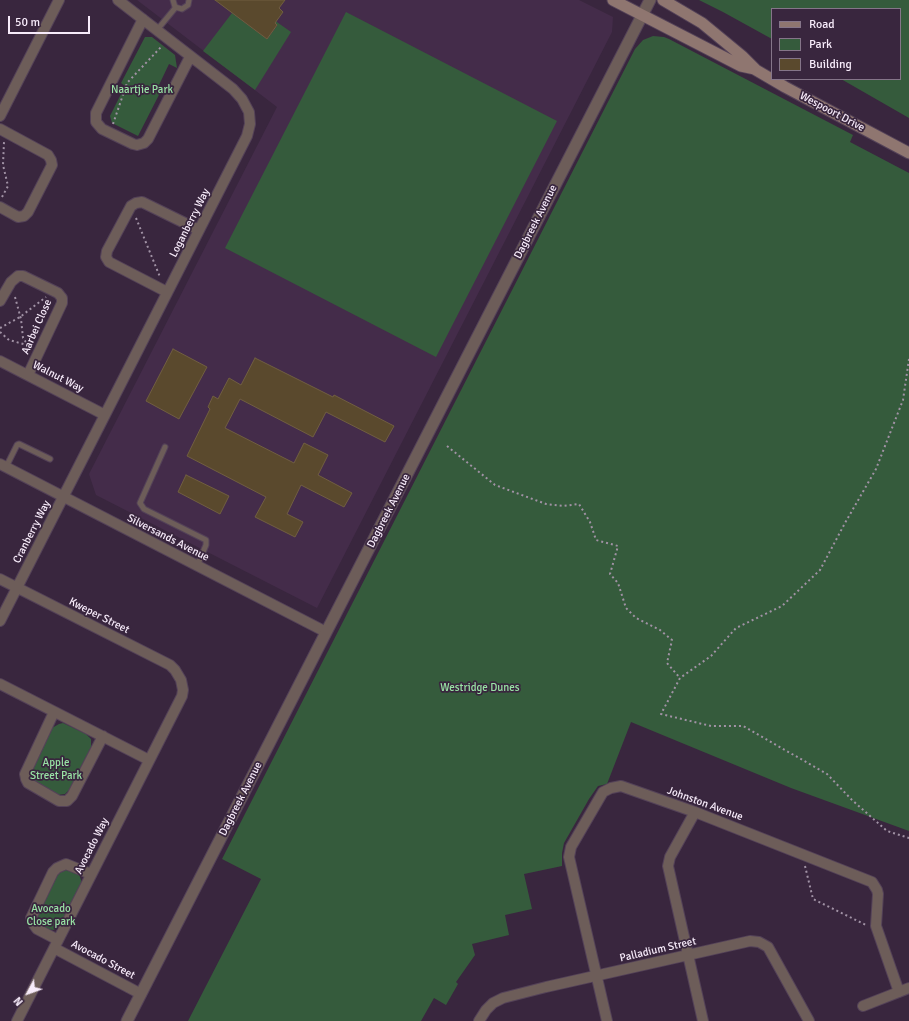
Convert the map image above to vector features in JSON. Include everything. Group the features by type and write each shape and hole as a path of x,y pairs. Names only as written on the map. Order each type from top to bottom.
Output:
{"main road":[{"name":"Wespoort Drive","path":"613,0 741,66 756,70"},
{"name":"Wespoort Drive","path":"663,0 702,23 742,56 756,70 771,79"},
{"name":"Wespoort Drive","path":"773,80 909,153"}],"street":[{"path":"0,116 59,0"},
{"name":"Loganberry Way","path":"64,497 247,136 250,124 249,112 242,99 233,89 118,0"},
{"name":"Dagbreek Avenue","path":"127,1021 650,0"},
{"path":"143,19 96,113 96,122 102,129 133,144 137,145 144,143 148,139 190,57"},
{"path":"0,207 18,217 24,216 28,212 52,165 48,155 3,131"},
{"path":"167,292 109,262 106,257 107,251 131,206 136,203 142,202 199,230"},
{"name":"Aarbei Close","path":"10,282 18,276 23,276 58,292 62,298 62,303 28,375"},
{"path":"0,301 10,282"},
{"name":"Walnut Way","path":"0,361 105,415"},
{"name":"Silversands Avenue","path":"3,466 326,632"},
{"name":"Cranberry Way","path":"0,621 64,497"},
{"name":"Kweper Street","path":"0,579 170,665 181,680"},
{"name":"Avocado Way","path":"17,1021 182,696 183,690 181,680"},
{"path":"0,684 149,760"},
{"path":"54,712 25,774 28,783 59,801 65,802 72,796 103,736"},
{"name":"Johnston Avenue","path":"606,1021 569,857 571,847 603,792 610,788 621,786 695,812 874,883 878,894 876,926 899,992"},
{"path":"695,812 668,861 668,866 704,1021"},
{"name":"Avocado Street","path":"91,874 66,864 56,868 31,918 37,929 56,944 141,994"},
{"name":"Palladium Street","path":"479,1021 486,1010 493,1003 503,998 750,941 764,944 768,947 809,1021"},
{"path":"863,1006 909,988"}],"lane":[{"path":"173,0 173,4 182,9 186,8 189,0"},
{"path":"157,30 176,7"},
{"path":"3,466 19,444 50,459"},
{"path":"165,447 140,503 144,509 206,540 206,545 197,566"}],"path":[{"path":"102,129 112,127 127,83 163,46"},
{"path":"0,202 8,186 2,165 3,131"},
{"path":"131,206 167,292"},
{"path":"10,282 20,317 23,338 28,346"},
{"path":"0,328 20,317 51,294 58,292"},
{"path":"0,332 9,340 39,351"},
{"path":"909,359 903,400 876,469 820,570 782,606 736,628 711,656 680,678 661,714 711,726 743,726 827,774 852,800 887,832 909,838"},
{"path":"447,446 495,485 546,504 563,506 580,504 590,522 596,540 618,546 610,574 618,583 626,608 636,618 660,630 672,640 667,663 680,678"},
{"path":"802,854 813,899 878,931"}],"shaded area":[{"path":"137,0 579,0 613,17 612,32 317,608 96,495 89,474 277,107"}],"green space":[{"path":"699,0 909,0 909,118 843,80 901,80 901,8 771,8 771,38"},
{"path":"346,12 557,121 436,357 225,248"},
{"path":"232,13 267,39 277,26 273,22 274,20 291,32 255,90 203,51"},
{"name":"Westridge Dunes","path":"653,36 669,39 853,135 850,142 909,173 909,831 791,788 631,722 607,784 598,786 564,843 562,866 524,874 532,909 505,915 509,935 472,944 475,955 456,982 458,984 446,1005 434,998 421,1021 188,1021 261,879 222,859 635,49 643,40"},
{"name":"Naartjie Park","path":"145,37 152,37 175,55 177,68 169,64 159,85 163,87 138,136 112,123 110,116 125,86 121,83"},
{"name":"Apple Street Park","path":"63,723 86,734 91,739 91,747 69,790 65,794 57,795 33,781 30,774 52,728"},
{"name":"Avocado Close park","path":"64,868 79,874 82,883 59,926 54,930 47,929 38,923 36,916 58,872"}],"building":[{"path":"215,0 285,0 279,8 283,12 275,23 277,25 267,39"},
{"path":"173,349 207,367 179,419 146,401"},
{"path":"255,358 333,397 334,395 394,426 385,442 326,412 313,437 240,399 225,428 294,463 304,443 328,455 318,475 352,493 344,507 301,485 287,514 303,522 295,537 255,517 266,497 187,456 210,409 208,407 213,396 218,399 229,378 241,385"},
{"path":"186,475 229,496 220,514 178,492"}]}
